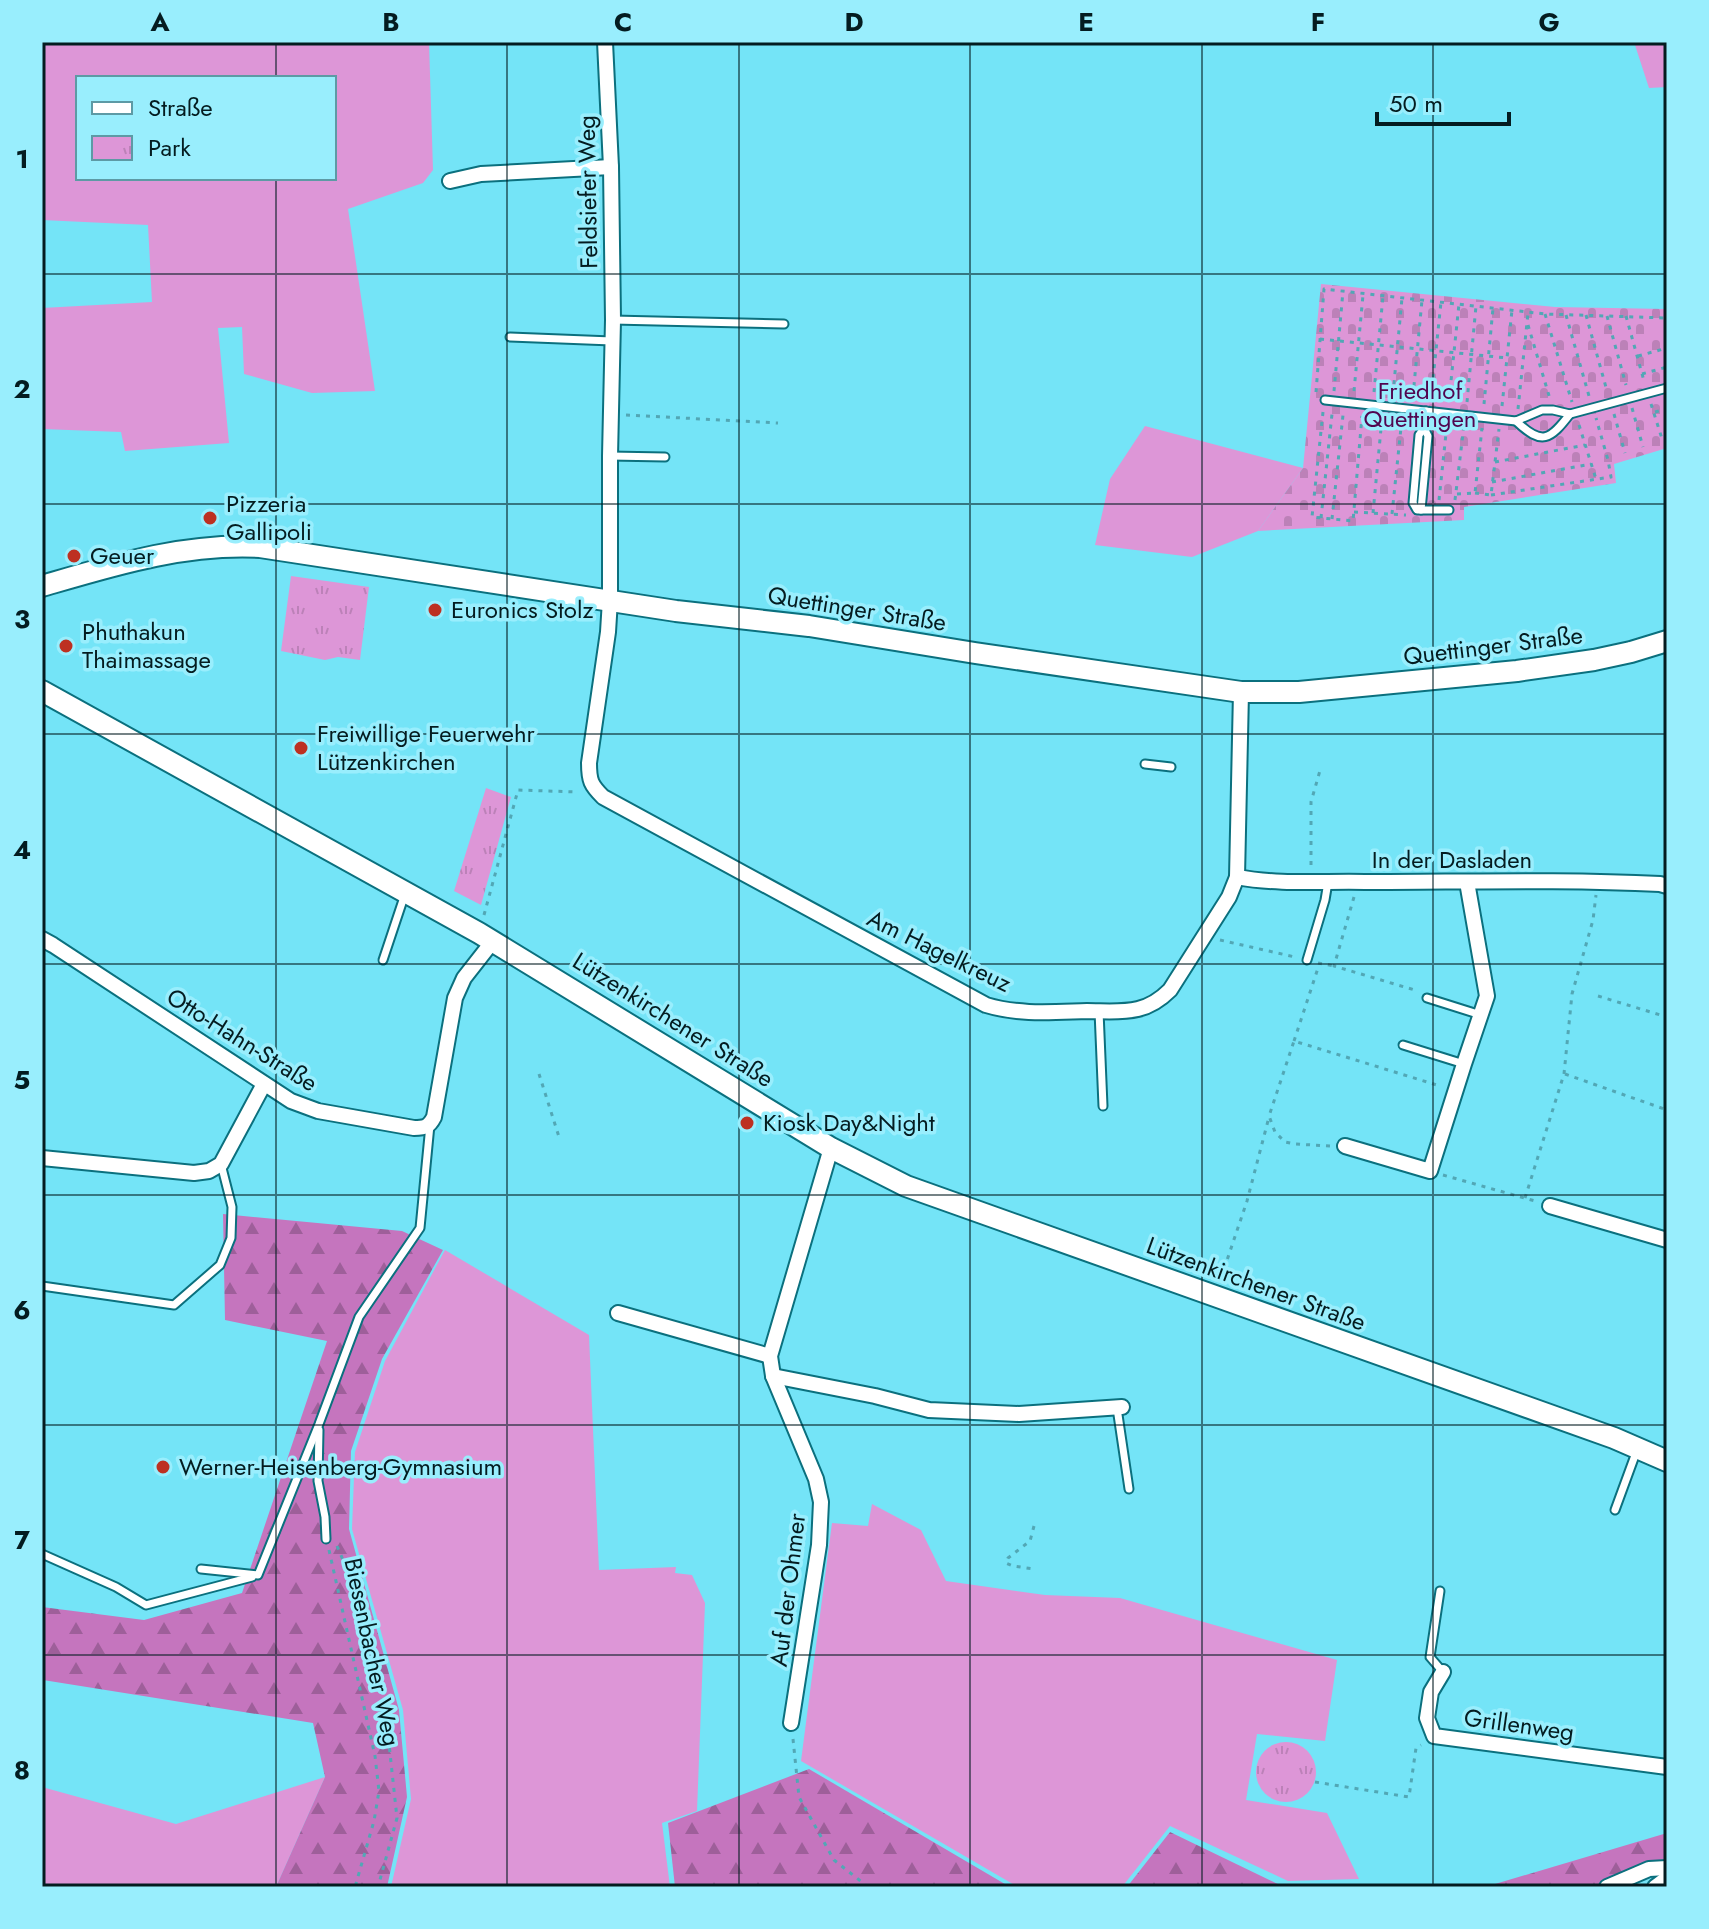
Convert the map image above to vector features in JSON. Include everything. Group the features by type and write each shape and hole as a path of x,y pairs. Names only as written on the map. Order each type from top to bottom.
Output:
{"main road":[{"name":"Quettinger Straße","path":"42,586 166,553 199,548 260,547 676,611 809,626 1241,692 1299,692 1517,671 1594,660 1667,641"},
{"name":"Lützenkirchener Straße","path":"42,691 486,937 831,1148 906,1186 1614,1438 1667,1461"}],"street":[{"name":"Feldsiefer Weg","path":"605,42 611,167 613,320 610,600"},
{"path":"450,181 481,174 611,167"},
{"path":"592,786 589,763 610,600"},
{"name":"Am Hagelkreuz","path":"592,786 611,802 986,1005 1016,1012 1136,1009 1148,1006 1170,990 1229,897 1237,877 1241,692"},
{"name":"In der Dasladen","path":"1237,877 1328,882 1649,883 1667,886"},
{"path":"1345,1146 1430,1171 1487,996 1467,882"},
{"path":"430,1125 437,1108 455,998 486,937"},
{"name":"Otto-Hahn-Straße","path":"42,939 291,1101 318,1111 414,1128 430,1125"},
{"path":"42,1158 194,1173 209,1171 221,1164 264,1084"},
{"name":"Auf der Ohmer","path":"791,1723 819,1545 821,1502 811,1465 773,1376 770,1356 831,1148"},
{"path":"1550,1206 1667,1240"},
{"path":"618,1313 770,1356"},
{"path":"773,1376 929,1410 1019,1414 1120,1408"},
{"name":"Grillenweg","path":"1443,1672 1431,1692 1427,1718 1434,1736 1667,1767"},
{"path":"1607,1887 1649,1869 1667,1868"},
{"path":"1655,1887 1667,1878"}],"lane":[{"path":"613,320 784,324"},
{"path":"510,337 612,341"},
{"path":"1325,400 1516,421 1534,412 1553,410 1573,413 1667,388"},
{"path":"1428,411 1419,435 1413,503 1419,510 1449,510"},
{"path":"1516,421 1541,438 1553,435 1573,413"},
{"path":"610,456 665,457"},
{"path":"1145,764 1171,767"},
{"path":"1307,960 1328,882"},
{"path":"383,960 406,892"},
{"path":"1427,998 1481,1015"},
{"path":"1099,1011 1103,1106"},
{"path":"1403,1045 1464,1064"},
{"name":"Biesenbacher Weg","path":"258,1575 359,1317 420,1228 430,1125"},
{"path":"42,1286 174,1305 220,1265 231,1238 232,1207 221,1164"},
{"path":"1120,1408 1129,1489"},
{"name":"Biesenbacher Weg","path":"319,1424 318,1481 326,1539"},
{"path":"1615,1510 1637,1448"},
{"path":"42,1554 116,1587 146,1605 258,1575"},
{"path":"201,1569 258,1575"},
{"path":"1440,1591 1430,1657 1443,1672"}],"path":[{"path":"1383,296 1353,521 1312,517 1325,400 1315,391 1324,289 1545,314 1667,318"},
{"path":"1332,519 1363,294"},
{"path":"1373,513 1398,347 1402,298"},
{"path":"1392,514 1422,300"},
{"path":"1428,411 1441,302"},
{"path":"1516,421 1529,312"},
{"path":"1545,314 1573,413 1596,479"},
{"path":"1586,315 1625,453"},
{"path":"1607,316 1643,447"},
{"path":"1626,316 1663,442"},
{"path":"1528,323 1553,410"},
{"path":"1320,339 1507,358"},
{"path":"1638,356 1667,348"},
{"path":"1642,374 1667,367"},
{"path":"1654,413 1667,409"},
{"path":"610,414 778,423"},
{"path":"1659,430 1667,428"},
{"path":"1495,462 1585,445"},
{"path":"1492,482 1591,464"},
{"path":"1491,495 1611,477"},
{"path":"1353,512 1409,515 1419,510"},
{"path":"1310,881 1311,802 1321,767"},
{"path":"486,937 518,790 576,792 592,786"},
{"path":"1334,966 1359,881"},
{"path":"1525,1198 1564,1074 1572,994 1593,920 1598,883"},
{"path":"1205,937 1334,966 1416,989 1427,998"},
{"path":"1214,1297 1247,1201 1269,1116 1319,964"},
{"path":"1598,996 1667,1017"},
{"path":"1294,1041 1455,1091"},
{"path":"539,1074 560,1140"},
{"path":"1564,1074 1667,1110"},
{"path":"1269,1116 1275,1132 1285,1142 1345,1146"},
{"path":"1430,1171 1550,1206"},
{"path":"1034,1526 1030,1541 1006,1563 1034,1569"},
{"name":"Biesenbacher Weg","path":"326,1539 373,1743 379,1791 374,1821 355,1887"},
{"path":"337,1546 362,1604 386,1716 397,1818 378,1887"},
{"path":"791,1723 799,1797 834,1860 868,1887"},
{"path":"1315,1782 1409,1797 1416,1748 1434,1736"}],"green space":[{"path":"42,42 429,42 433,170 423,183 348,209 375,391 312,393 244,374 242,327 218,328 229,443 125,451 121,432 42,429 42,308 152,302 148,225 42,220"},
{"path":"1634,42 1667,42 1667,87 1649,88"},
{"name":"Friedhof Quettingen","path":"1321,284 1555,307 1667,309 1667,448 1614,464 1616,483 1464,507 1464,520 1258,531 1303,468"},
{"path":"1145,426 1303,468 1258,531 1192,557 1095,545 1110,479"},
{"path":"291,576 369,587 360,660 338,657 325,660 281,651"},
{"path":"486,788 511,797 481,905 454,891"},
{"path":"223,1214 402,1231 443,1250 382,1359 351,1451 349,1529 399,1710 407,1797 387,1887 276,1887 325,1777 313,1723 43,1680 42,1607 144,1620 242,1593 327,1341 225,1320"},
{"path":"445,1250 589,1335 599,1570 676,1567 675,1573 692,1575 705,1603 697,1811 662,1823 670,1887 391,1887 411,1799 403,1710 352,1529 355,1452 385,1361"},
{"path":"872,1504 921,1530 946,1581 1045,1595 1120,1598 1337,1660 1325,1741 1257,1734 1246,1800 1327,1813 1359,1879 1288,1881 1170,1826 1122,1887 1018,1887 801,1761 832,1523 868,1526"},
{"path":"1286,1742 1308,1750 1316,1772 1308,1794 1286,1802 1264,1794 1256,1772 1264,1750"},
{"path":"809,1769 1010,1887 675,1887 668,1823"},
{"path":"325,1777 276,1887 42,1887 42,1787 176,1824"},
{"path":"1170,1832 1284,1887 1127,1887"},
{"path":"1667,1833 1667,1860 1605,1887 1485,1887"}],"place":[{"name":"Pizzeria Gallipoli","path":"210,518"},
{"name":"Geuer","path":"74,556"},
{"name":"Euronics Stolz","path":"435,610"},
{"name":"Phuthakun Thaimassage","path":"66,646"},
{"name":"Freiwillige Feuerwehr Lützenkirchen","path":"301,748"},
{"name":"Kiosk Day&Night","path":"747,1123"},
{"name":"Werner-Heisenberg-Gymnasium","path":"163,1467"}]}
